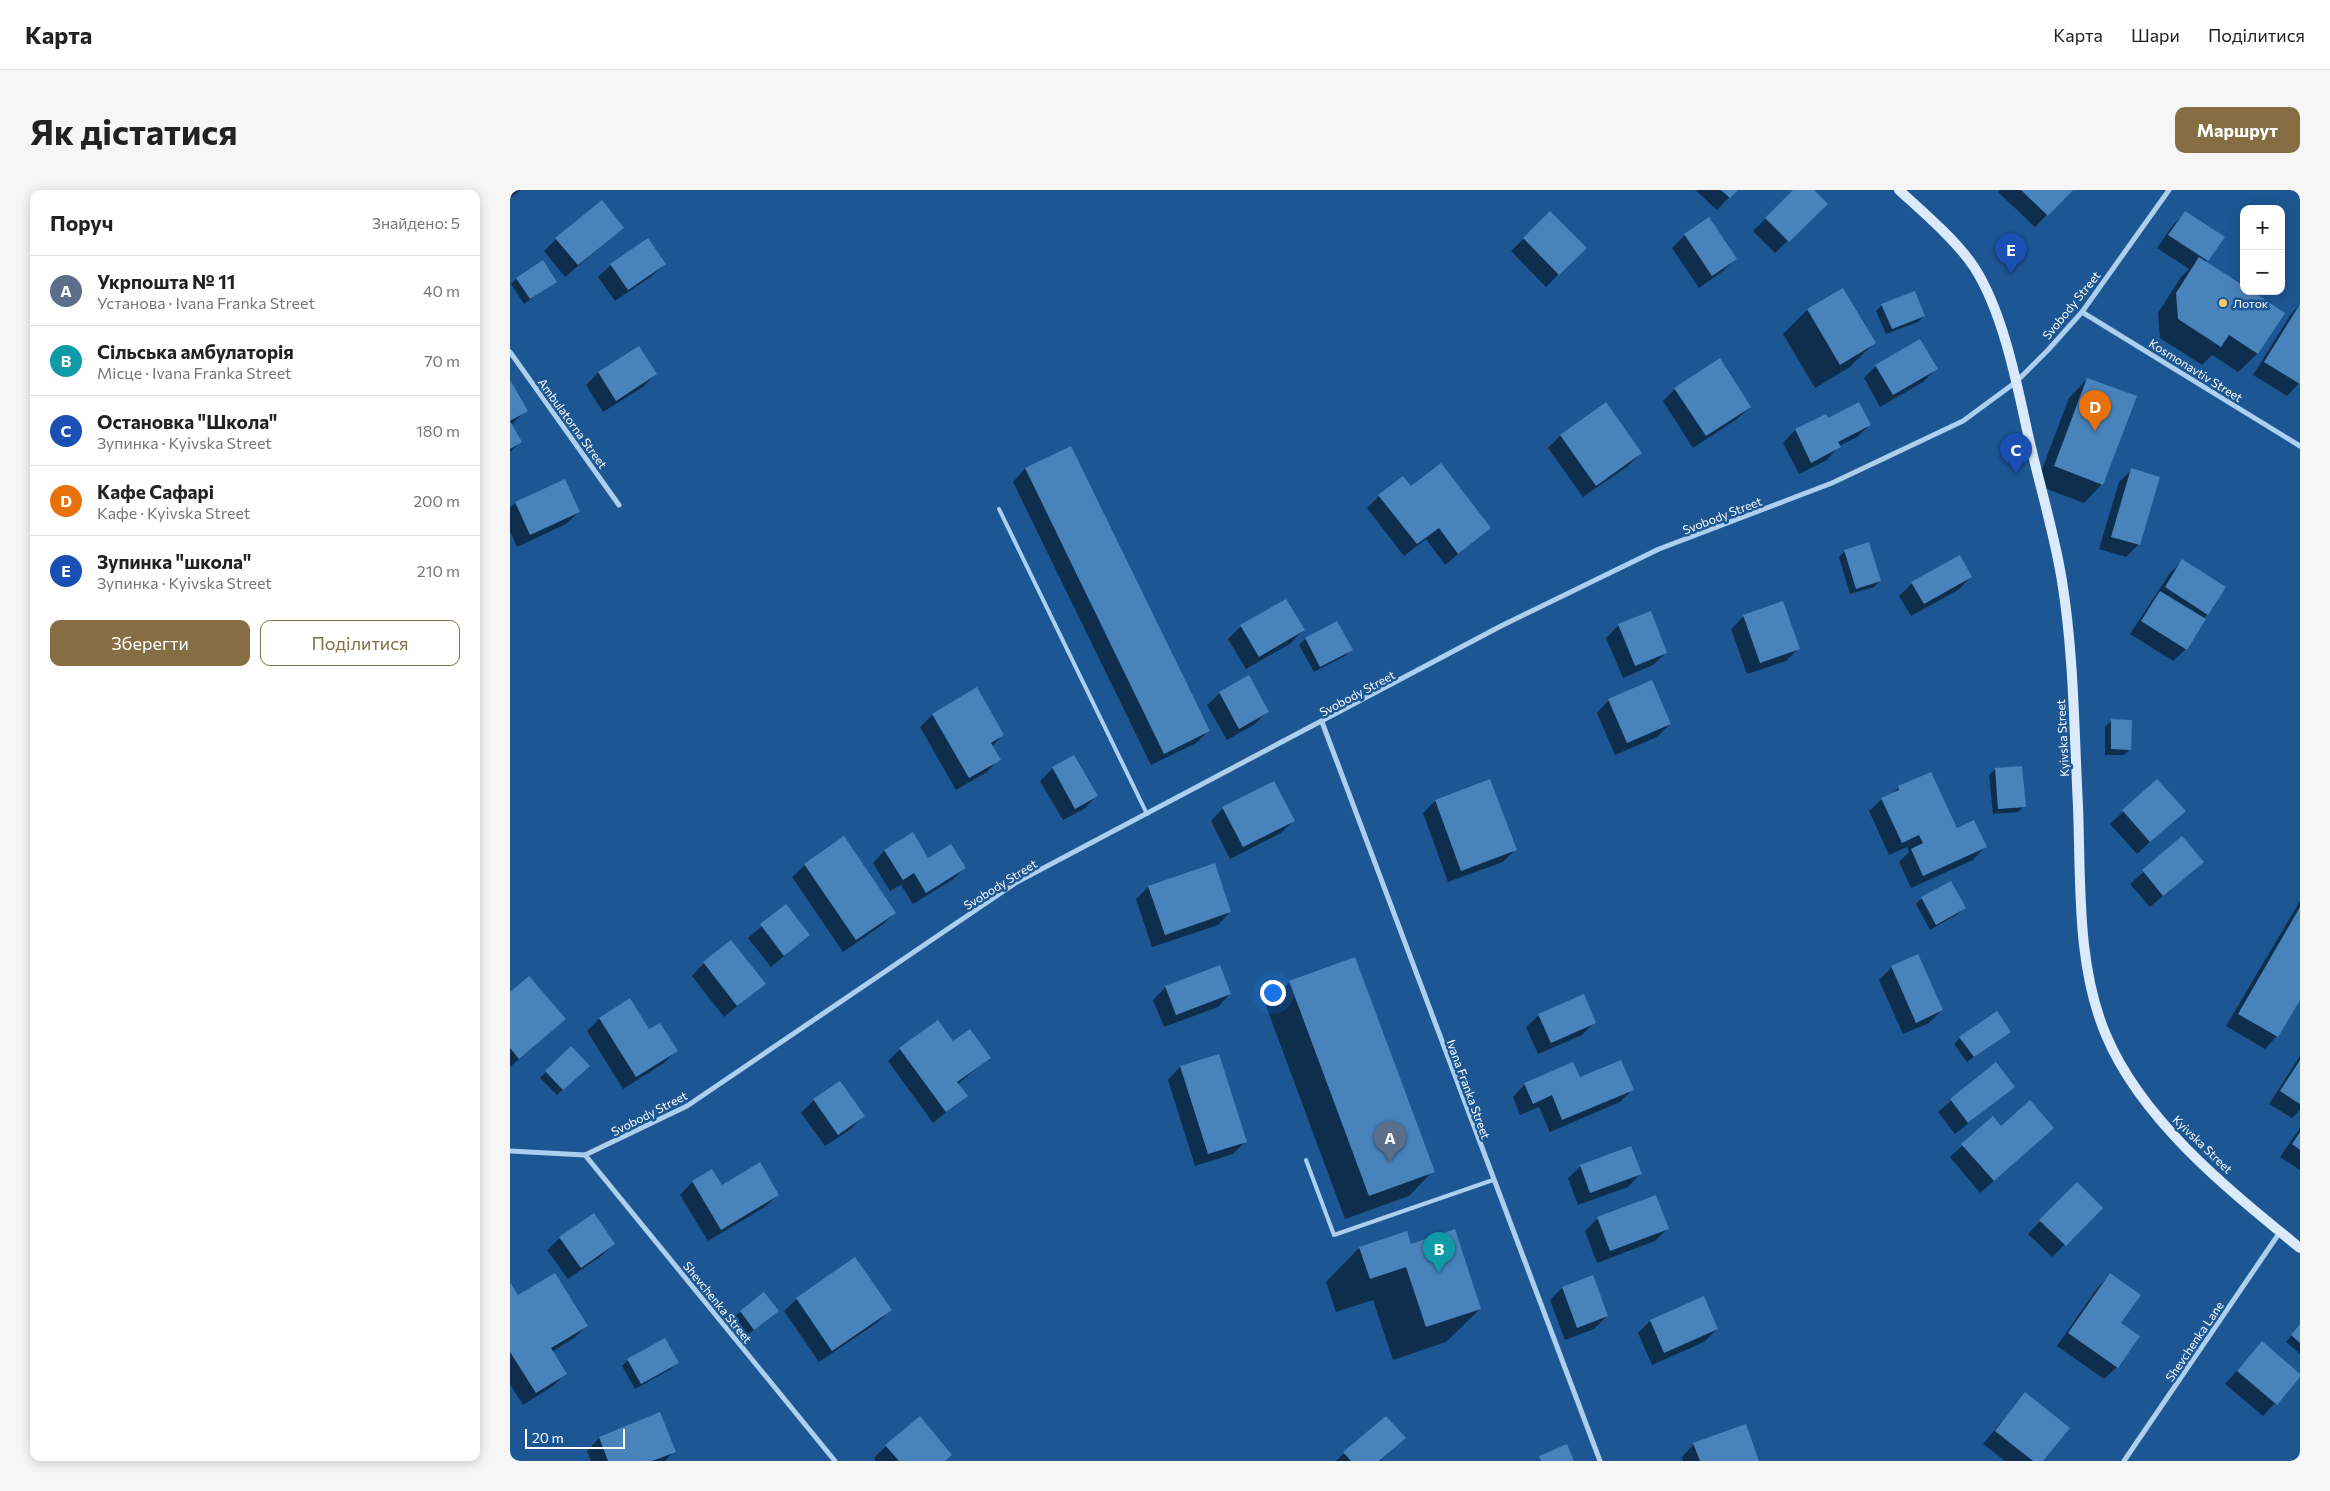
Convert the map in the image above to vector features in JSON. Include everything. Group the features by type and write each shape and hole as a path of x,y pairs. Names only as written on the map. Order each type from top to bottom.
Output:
{"street":[{"name":"Kyivska Street","path":"1899,190 1929,217 1974,267 1998,318 2016,382 2062,579 2071,659 2084,935 2092,987 2105,1034 2135,1090 2179,1141 2300,1248"},
{"name":"Svobody Street","path":"510,1151 585,1155 687,1106 1017,882 1501,626 1659,549 1832,483 1963,420 2016,382 2082,312 2169,190"},
{"name":"Kosmonavtiv Street","path":"2082,312 2300,446"},
{"name":"Ambulatorna Street","path":"510,352 619,505"},
{"name":"Ivana Franka Street","path":"1322,722 1600,1461"},
{"name":"Shevchenka Street","path":"585,1155 835,1461"},
{"name":"Shevchenka Lane","path":"2124,1461 2280,1232"}],"lane":[{"path":"999,509 1147,814"},
{"path":"1306,1160 1334,1234 1493,1180"}],"building":[{"path":"1721,190 1738,190 1730,198"},
{"path":"1793,190 1814,190 1828,204 1789,242 1765,218"},
{"path":"2021,190 2073,190 2048,216"},
{"path":"602,200 624,228 578,265 555,238"},
{"path":"1550,211 1587,248 1559,275 1523,238"},
{"path":"2185,211 2225,237 2208,261 2168,235"},
{"path":"1709,217 1737,259 1712,276 1684,234"},
{"path":"648,238 666,264 628,290 610,264"},
{"name":"Лоток","path":"2199,257 2240,283 2240,295 2258,295 2285,313 2258,354 2229,335 2221,347 2178,319 2176,293"},
{"path":"543,260 557,282 530,299 516,278"},
{"path":"1843,288 1876,343 1840,365 1807,309"},
{"path":"1915,291 1925,316 1892,329 1881,304"},
{"path":"2300,304 2300,384 2264,362"},
{"path":"1920,339 1938,369 1893,395 1875,365"},
{"path":"639,346 657,374 616,401 598,372"},
{"path":"1720,358 1751,407 1706,436 1674,388"},
{"path":"2087,378 2137,396 2103,485 2054,466"},
{"path":"510,380 528,411 510,421"},
{"path":"1606,402 1642,453 1596,486 1560,435"},
{"path":"1859,402 1871,425 1838,442 1841,447 1811,463 1795,429 1826,414 1828,418"},
{"path":"510,421 522,442 510,449"},
{"path":"1071,446 1210,731 1164,754 1025,468"},
{"path":"1441,463 1491,528 1458,554 1439,528 1417,544 1378,495 1403,476 1411,486"},
{"path":"2131,468 2160,477 2140,545 2111,537"},
{"path":"565,479 580,512 530,535 515,502"},
{"path":"1869,542 1881,581 1856,589 1844,550"},
{"path":"1960,555 1972,577 1924,604 1911,582"},
{"path":"2182,559 2226,587 2208,615 2165,587"},
{"path":"2160,591 2206,619 2187,650 2141,621"},
{"path":"1286,599 1305,630 1259,657 1240,625"},
{"path":"1783,601 1800,649 1760,663 1743,615"},
{"path":"1651,611 1667,653 1635,666 1618,624"},
{"path":"1337,621 1353,650 1320,667 1305,638"},
{"path":"1249,675 1269,712 1239,729 1219,692"},
{"path":"1652,680 1671,724 1627,743 1608,699"},
{"path":"977,687 1004,735 991,743 1001,760 969,778 932,714"},
{"path":"2111,719 2132,720 2131,750 2111,749"},
{"path":"1074,755 1098,796 1075,809 1052,767"},
{"path":"2022,766 2026,807 1998,809 1995,768"},
{"path":"1931,772 1957,828 1974,820 1987,847 1923,876 1911,849 1923,843 1919,835 1902,843 1881,798 1899,790 1898,786"},
{"path":"1490,779 1517,850 1461,871 1435,800"},
{"path":"2157,779 2186,811 2150,842 2122,810"},
{"path":"1274,781 1295,821 1243,847 1222,807"},
{"path":"913,832 928,858 951,844 966,868 926,893 914,873 903,880 884,850"},
{"path":"844,836 896,913 856,940 804,864"},
{"path":"2182,836 2204,862 2163,896 2142,870"},
{"path":"1215,863 1231,912 1165,935 1148,886"},
{"path":"1951,881 1966,908 1936,925 1921,897"},
{"path":"786,904 810,935 784,956 760,924"},
{"path":"2300,907 2300,1000 2278,1037 2238,1014"},
{"path":"731,940 766,984 737,1006 703,962"},
{"path":"1918,954 1943,1010 1916,1023 1891,966"},
{"path":"1355,957 1435,1172 1369,1196 1289,981"},
{"path":"1220,965 1231,994 1176,1015 1165,986"},
{"path":"529,976 566,1019 519,1059 510,1048 510,992"},
{"path":"1584,994 1596,1023 1551,1043 1538,1014"},
{"path":"630,998 649,1029 660,1023 678,1051 636,1077 599,1018"},
{"path":"1997,1011 2011,1032 1974,1057 1959,1037"},
{"path":"938,1020 953,1041 970,1029 991,1058 957,1082 968,1096 946,1112 899,1048"},
{"path":"571,1046 590,1066 563,1090 545,1071"},
{"path":"1219,1054 1247,1142 1208,1154 1180,1066"},
{"path":"1621,1060 1634,1090 1562,1120 1552,1095 1533,1104 1524,1083 1573,1062 1580,1077"},
{"path":"2300,1060 2300,1104 2280,1091"},
{"path":"1996,1062 2015,1087 1968,1123 1950,1099"},
{"path":"840,1081 865,1116 838,1135 813,1099"},
{"path":"2030,1100 2054,1128 1994,1181 1961,1144 1993,1116 2001,1126"},
{"path":"2300,1132 2300,1150 2292,1144"},
{"path":"1631,1146 1642,1174 1590,1193 1580,1165"},
{"path":"760,1162 779,1195 721,1230 692,1181 712,1169 722,1185"},
{"path":"2077,1182 2103,1208 2066,1246 2039,1220"},
{"path":"1656,1195 1669,1229 1610,1251 1597,1217"},
{"path":"594,1213 615,1244 581,1268 559,1237"},
{"path":"1455,1229 1481,1309 1426,1327 1406,1267 1370,1279 1359,1247 1407,1231 1411,1244"},
{"path":"855,1257 892,1310 832,1351 796,1298"},
{"path":"555,1273 588,1326 551,1348 567,1374 536,1393 510,1352 510,1282 518,1295"},
{"path":"2110,1273 2141,1295 2121,1323 2140,1336 2118,1368 2068,1333"},
{"path":"1593,1275 1608,1316 1577,1328 1562,1287"},
{"path":"764,1292 779,1311 754,1330 740,1311"},
{"path":"1704,1296 1718,1329 1664,1353 1650,1320"},
{"path":"2300,1324 2300,1343 2291,1335"},
{"path":"665,1338 679,1363 641,1384 627,1359"},
{"path":"2262,1341 2300,1374 2300,1377 2277,1405 2237,1371"},
{"path":"2025,1392 2070,1428 2043,1461 2033,1461 1995,1431"},
{"path":"660,1412 676,1452 652,1461 608,1461 599,1437"},
{"path":"920,1416 952,1455 945,1461 899,1461 885,1445"},
{"path":"1386,1416 1406,1438 1379,1461 1351,1461 1343,1452"},
{"path":"1746,1424 1759,1461 1700,1461 1693,1443"},
{"path":"1567,1444 1574,1461 1541,1461 1539,1456"}],"place":[{"name":"Зупинка \"школа\"","path":"2011,274"},
{"name":"Лоток","path":"2223,303"},
{"name":"Кафе Сафарі","path":"2095,431"},
{"name":"Остановка \"Школа\"","path":"2016,474"},
{"name":"Укрпошта № 11","path":"1390,1162"},
{"name":"Сільська амбулаторія","path":"1439,1273"}]}
